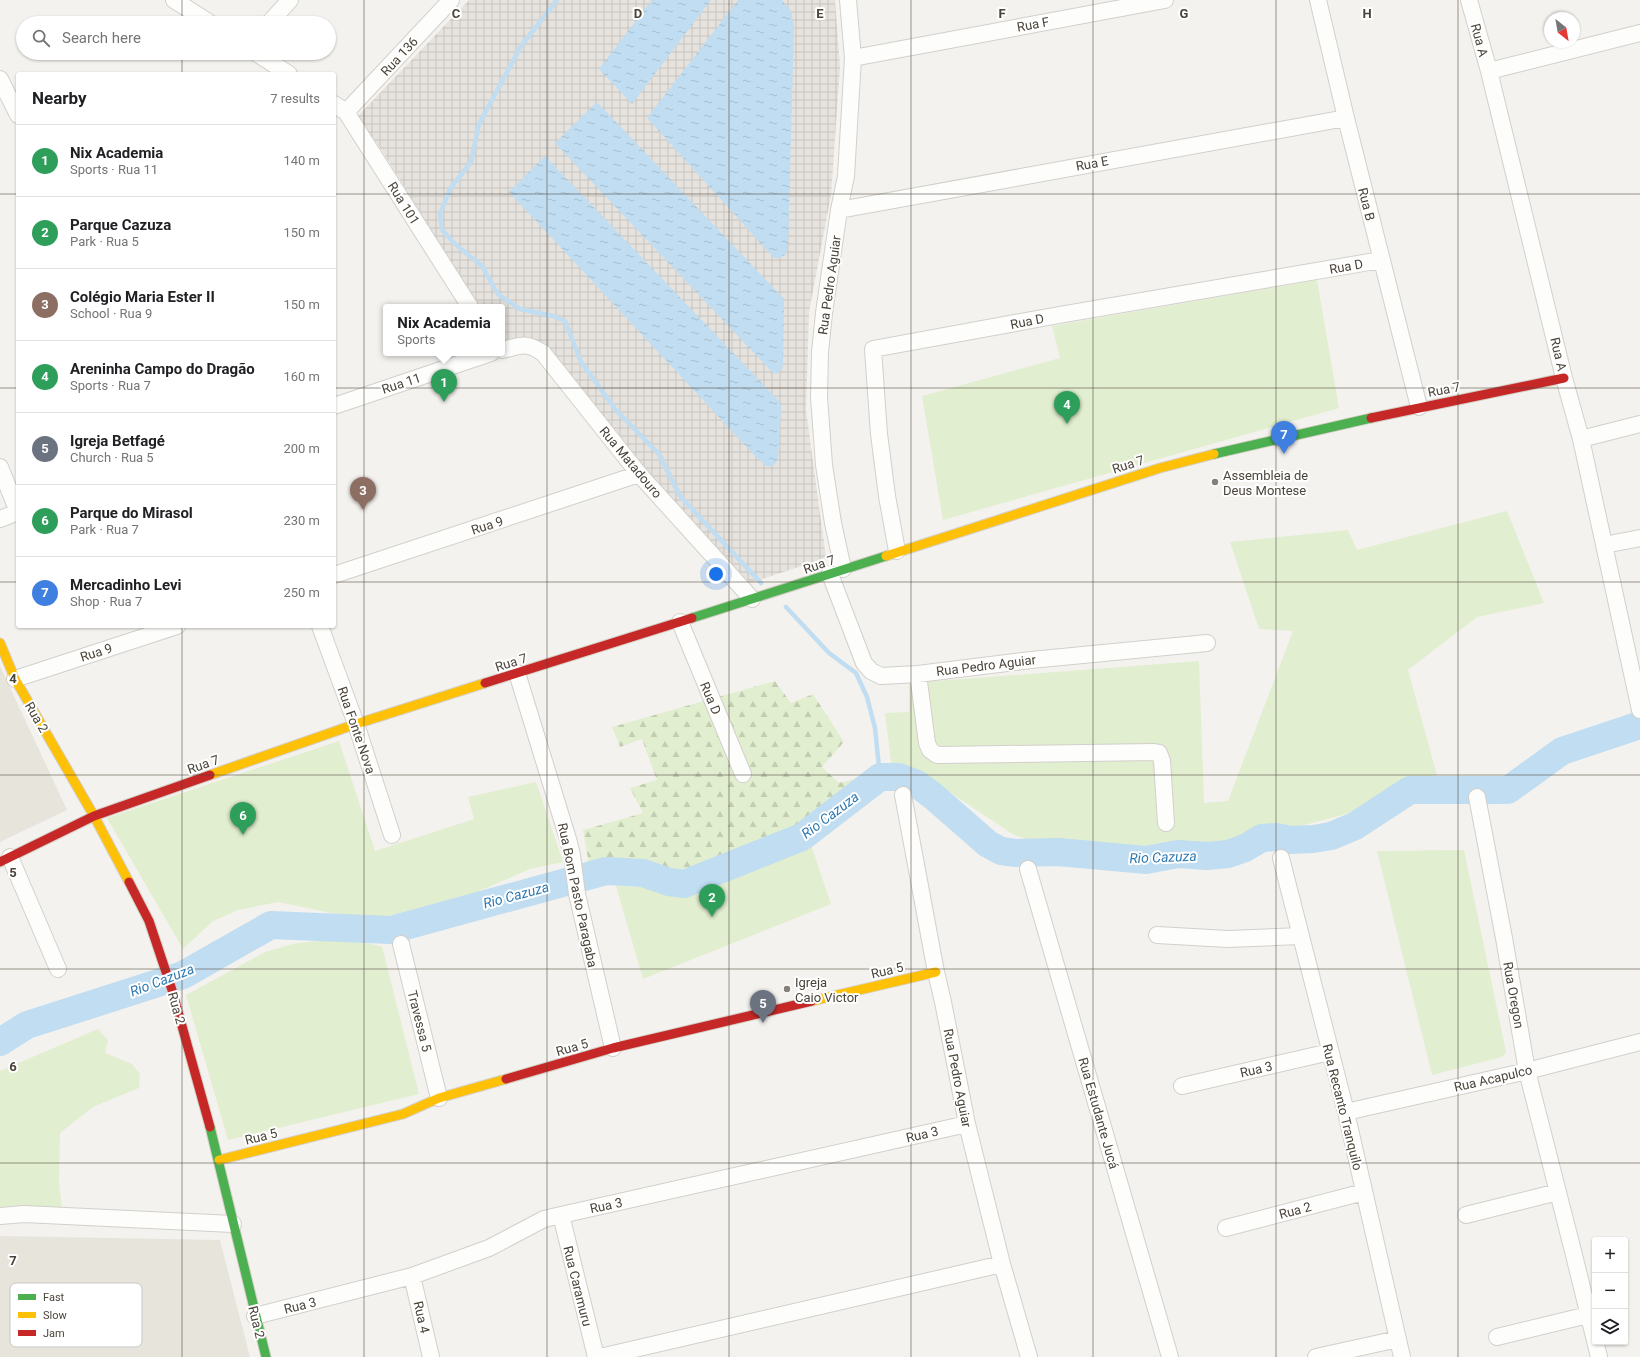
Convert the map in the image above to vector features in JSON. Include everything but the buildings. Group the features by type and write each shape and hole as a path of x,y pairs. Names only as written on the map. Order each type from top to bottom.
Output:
{"street":[{"path":"174,0 199,16"},
{"path":"275,16 290,0"},
{"name":"Rua 136","path":"340,108 451,0"},
{"name":"Rua Pedro Aguiar","path":"848,0 853,58 846,176 839,210 820,352 819,397 825,472 837,572 864,663 871,671 881,676 918,674 1031,660 1207,643"},
{"name":"Rua F","path":"853,58 1165,0"},
{"name":"Rua B","path":"1318,0 1381,260 1419,407"},
{"name":"Rua A","path":"1470,0 1489,71 1564,378 1581,439 1640,710"},
{"path":"1489,71 1640,33"},
{"path":"267,60 286,72"},
{"path":"0,79 16,111"},
{"name":"Rua 101","path":"340,108 468,304"},
{"name":"Rua E","path":"839,210 1346,118"},
{"name":"Rua D","path":"897,551 887,496 879,434 873,349 1059,315 1381,260"},
{"name":"Rua Matadouro","path":"505,349 529,345 542,353 639,474 752,599"},
{"name":"Rua 11","path":"336,405 483,356"},
{"name":"Rua 7","path":"5,859 94,816 356,724 1160,468 1240,447 1419,407 1564,378"},
{"path":"1581,439 1640,424"},
{"path":"0,468 16,507"},
{"name":"Rua 9","path":"336,574 639,474"},
{"path":"0,519 16,513"},
{"path":"1604,545 1640,538"},
{"name":"Rua D","path":"680,622 743,774"},
{"name":"Rua 9","path":"15,679 171,628"},
{"name":"Rua Fonte Nova","path":"321,628 356,724 392,835"},
{"name":"Rua 2","path":"0,642 15,679 94,816 149,921 172,990 220,1160 233,1224 266,1357"},
{"name":"Rua Bom Pasto Paragaba","path":"517,673 572,855 577,894 613,1048"},
{"path":"918,674 927,743 930,750 937,755 1153,752 1159,754 1162,761 1166,823"},
{"name":"Rua Pedro Aguiar","path":"903,795 936,972 967,1124 1002,1264 1029,1357"},
{"name":"Rua Oregon","path":"1477,797 1504,938 1527,1071 1598,1357"},
{"name":"Rua Recanto Tranquilo","path":"1281,858 1346,1112 1402,1357"},
{"path":"5,859 58,969"},
{"name":"Rua Estudante Jucá","path":"1028,869 1170,1357"},
{"path":"1157,935 1228,939 1300,936"},
{"name":"Travessa 5","path":"400,944 439,1098"},
{"name":"Rua 5","path":"220,1160 403,1114 439,1098 613,1048 936,972"},
{"name":"Rua Acapulco","path":"1346,1112 1527,1071 1640,1042"},
{"name":"Rua 3","path":"1182,1086 1330,1052"},
{"name":"Rua 3","path":"255,1316 412,1276 490,1248 544,1219 967,1124"},
{"name":"Rua 2","path":"1226,1228 1364,1192"},
{"path":"1466,1215 1558,1192"},
{"path":"0,1216 24,1214 233,1224"},
{"name":"Rua Caramuru","path":"561,1215 596,1357"},
{"path":"600,1357 1002,1264"},
{"name":"Rua 4","path":"412,1276 431,1357"},
{"path":"1497,1336 1588,1315"},
{"path":"1316,1357 1398,1339"}],"shaded area":[{"path":"469,0 835,0 840,67 831,195 809,312 806,410 826,558 750,583 640,469 532,339 505,340 505,304 476,304 383,152 357,117"},
{"path":"0,666 67,810 0,842"},
{"path":"0,1236 220,1240 250,1357 0,1357"}],"green space":[{"path":"1317,280 1339,408 943,520 922,396 1060,358 1052,326"},
{"path":"1507,511 1544,603 1477,617 1408,670 1437,775 1408,779 1373,803 1346,814 1247,840 1124,850 1037,845 1011,833 939,785 892,769 885,713 909,712 909,683 1199,661 1204,803 1228,801 1293,631 1259,629 1230,542 1348,530 1357,550"},
{"path":"775,681 791,703 813,694 844,742 822,767 839,783 867,776 784,837 697,873 629,878 590,870 583,830 643,813 630,788 657,780 642,739 620,747 612,727"},
{"path":"339,741 375,851 474,819 468,797 536,782 563,862 530,869 468,896 388,916 346,916 278,902 238,910 213,921 183,949 107,818"},
{"path":"809,839 831,904 643,979 616,886 685,888"},
{"path":"1464,850 1506,1052 1502,1057 1432,1075 1377,851"},
{"path":"336,938 382,946 419,1094 228,1140 186,995 265,952 293,944"},
{"path":"98,1029 108,1040 105,1053 132,1064 140,1074 139,1088 93,1107 60,1133 59,1182 62,1209 0,1207 0,1071"}],"water":[{"path":"652,0 711,0 632,104 599,69"},
{"path":"738,0 782,0 791,11 794,26 788,246 786,254 780,258 774,258 647,118"},
{"path":"597,102 784,299 782,370 776,374 771,371 555,143"},
{"path":"545,156 779,401 781,407 778,460 773,466 766,466 757,458 509,192"}],"waterway":[{"path":"557,0 521,46 479,124 471,162 450,189 440,214 442,230 455,244 482,266 498,294 520,309 553,316 565,321 581,362 616,410 659,454 680,496 761,583"},
{"path":"786,607 829,653 856,673 867,697 875,728 880,777"},
{"name":"Rio Cazuza","path":"0,1042 27,1025 183,975 271,925 391,930 606,871 643,873 669,882 684,884 802,837 880,777 899,777 917,784 988,844 1001,851 1016,853 1058,852 1146,860 1178,854 1207,856 1228,854 1245,848 1262,838 1276,837 1290,840 1313,839 1331,836 1355,826 1410,790 1508,790 1562,751 1640,725"}],"traffic: fast":[{"path":"1214,454 1371,418"},
{"path":"692,618 886,556"},
{"path":"210,1127 266,1357"}],"traffic: slow":[{"path":"886,556 1160,468 1214,454"},
{"path":"0,643 15,679 94,816 129,882"},
{"path":"210,775 356,724 485,683"},
{"path":"812,1001 936,972"},
{"path":"219,1160 403,1114 439,1098 506,1079"}],"traffic: jam":[{"path":"1371,418 1564,378"},
{"path":"485,683 692,618"},
{"path":"0,862 94,816 210,775"},
{"path":"129,882 149,921 172,990 210,1127"},
{"path":"506,1079 613,1048 812,1001"}],"place":[{"name":"Nix Academia","path":"444,402"},
{"name":"Areninha Campo do Dragão","path":"1067,424"},
{"name":"Mercadinho Levi","path":"1284,454"},
{"name":"Assembleia de Deus Montese","path":"1215,482"},
{"name":"Colégio Maria Ester II","path":"363,510"},
{"name":"Parque do Mirasol","path":"243,835"},
{"name":"Parque Cazuza","path":"712,917"},
{"name":"Igreja Caio Victor","path":"787,989"},
{"name":"Igreja Betfagé","path":"763,1023"}]}
